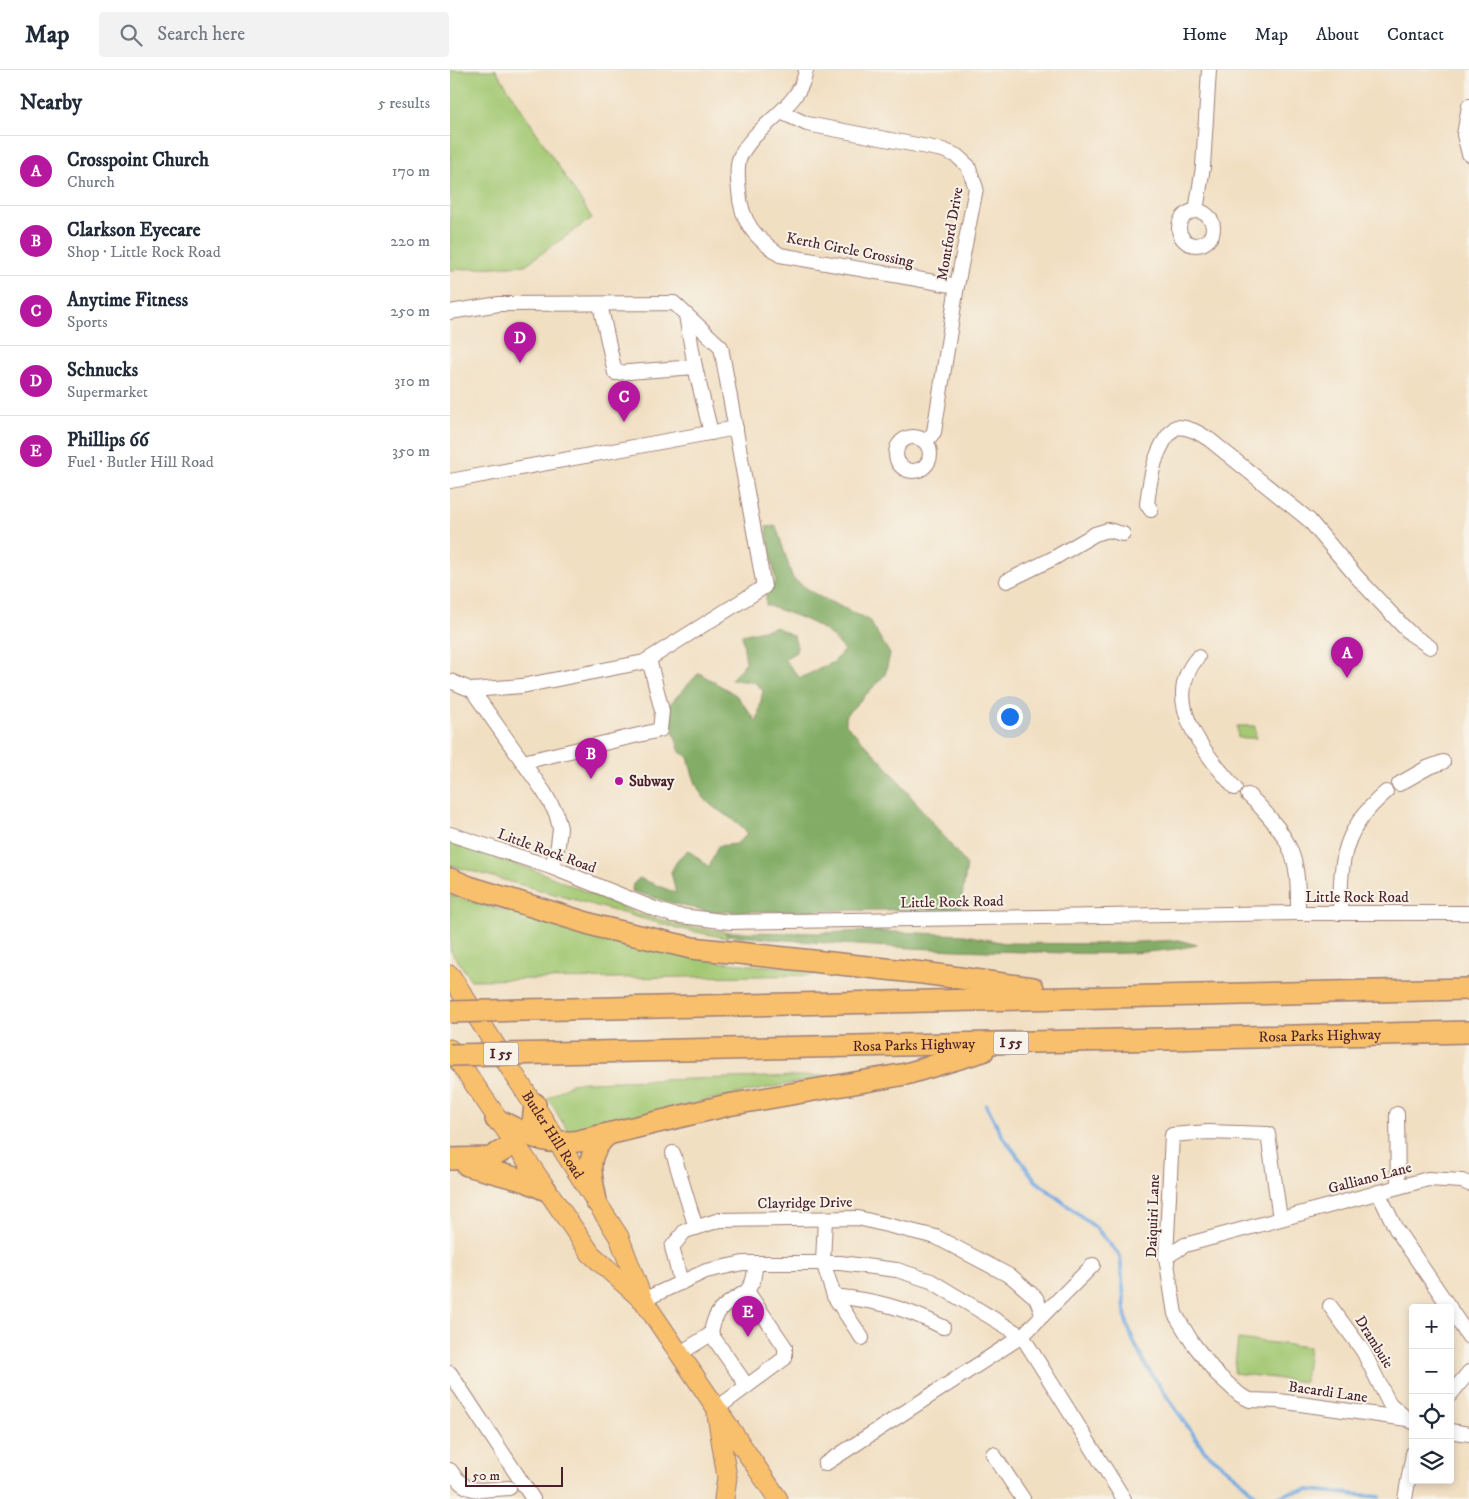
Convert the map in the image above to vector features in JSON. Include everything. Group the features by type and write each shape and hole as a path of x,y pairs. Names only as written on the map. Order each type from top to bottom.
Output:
{"highway":[{"path":"456,884 600,927 692,948 923,973 1093,997"},
{"path":"450,1012 1469,989"},
{"name":"Rosa Parks Highway","path":"450,1055 1469,1032"},
{"path":"496,1119 520,1139 560,1144 728,1105 906,1074 1010,1043"},
{"path":"450,1160 490,1158 520,1139 532,1123 535,1104"},
{"path":"596,1201 590,1162 592,1151 608,1134"},
{"path":"450,1160 526,1181 546,1190"}],"main road":[{"name":"Butler Hill Road","path":"450,975 535,1104 619,1237 643,1300 772,1497"},
{"path":"450,1049 496,1119"},
{"name":"Butler Hill Road","path":"520,1139 546,1190 591,1254 643,1300"},
{"path":"716,1409 727,1477 724,1499"}],"street":[{"name":"Kerth Circle Crossing","path":"806,70 802,87 781,112 751,140 740,158 738,175 739,201 747,222 759,240 780,255 957,286"},
{"path":"1196,210 1202,167 1208,70"},
{"path":"1469,106 1464,135 1469,154"},
{"name":"Montford Drive","path":"781,112 807,124 943,150 957,156 968,166 976,188 957,286 934,432 926,442"},
{"path":"450,312 499,304 674,303 721,347 764,587 649,659 554,681 472,690 450,681"},
{"path":"600,304 615,373 695,367"},
{"path":"686,315 695,367 711,433"},
{"path":"1151,510 1147,504 1151,476 1165,439 1176,427 1186,427 1195,431 1276,492 1309,520 1357,577 1400,623 1411,634 1430,647"},
{"path":"450,481 736,428"},
{"path":"1006,581 1054,558 1095,534 1108,530 1124,534"},
{"path":"1198,657 1188,670 1182,686 1186,715 1195,734 1235,788"},
{"path":"523,762 660,730 662,711 649,659"},
{"path":"472,690 544,792 556,813 560,828 558,845 551,868"},
{"path":"1399,784 1426,768 1443,762"},
{"path":"1340,912 1341,868 1346,846 1361,820 1386,792"},
{"path":"1248,795 1279,828 1293,851 1297,872 1298,913"},
{"name":"Little Rock Road","path":"450,834 551,868 632,901 674,915 730,922 1340,912 1469,913"},
{"path":"1397,1114 1398,1187"},
{"name":"Daiquiri Lane","path":"1240,1395 1216,1373 1192,1342 1175,1314 1166,1257 1172,1135 1208,1132 1268,1134 1280,1219"},
{"path":"673,1153 696,1228"},
{"name":"Galliano Lane","path":"1166,1257 1185,1245 1428,1179 1462,1181 1469,1184"},
{"path":"1378,1192 1396,1229 1447,1304"},
{"name":"Clayridge Drive","path":"681,1283 672,1247 685,1231 720,1220 858,1218 936,1237 1012,1277 1036,1298 1043,1315"},
{"path":"825,1219 823,1262 834,1296 862,1338"},
{"path":"643,1300 706,1271 742,1263 823,1262 897,1270 931,1281 1022,1336 1124,1499"},
{"path":"746,1386 711,1334 712,1321 720,1309 747,1291 753,1281 756,1263"},
{"path":"825,1464 1022,1336 1093,1265"},
{"path":"716,1409 785,1358 785,1347 747,1291"},
{"path":"834,1296 868,1300 910,1310 943,1327"},
{"name":"Drambuie","path":"1330,1306 1362,1351 1389,1403 1409,1420"},
{"path":"1454,1314 1469,1337"},
{"path":"679,1354 711,1334"},
{"path":"450,1372 511,1489"},
{"path":"1451,1394 1469,1372"},
{"name":"Bacardi Lane","path":"1240,1395 1250,1400 1279,1401 1409,1421"},
{"path":"1454,1432 1469,1434"},
{"path":"993,1454 1023,1499"},
{"path":"450,1470 460,1484 473,1494 511,1489 533,1499"},
{"path":"1405,1499 1409,1476"}],"green space":[{"path":"450,70 496,70 592,218 525,265 450,270"},
{"path":"776,526 793,579 820,597 869,620 890,654 885,675 846,715 846,724 886,766 967,865 960,909 711,912 632,891 633,884 639,878 676,893 671,872 678,859 688,850 709,867 718,846 736,844 748,834 744,828 715,808 701,794 694,779 688,757 680,752 666,708 699,673 736,695 757,722 763,690 754,682 731,680 746,662 742,635 776,627 794,636 797,647 796,652 784,659 800,678 834,662 844,650 828,633 819,627 799,617 766,605 766,591 776,582 766,527"},
{"path":"1237,726 1255,726 1256,738 1238,738"},
{"path":"450,843 542,873 638,914 684,926 726,932 727,938 676,928 450,865"},
{"path":"450,895 567,929 656,951 722,962 830,970 829,975 471,980 450,950"},
{"path":"872,931 965,935 1005,943 1098,944 1178,940 1197,945 1134,953 1069,953 914,948 726,935 726,932 819,933"},
{"path":"840,1075 706,1101 573,1134 570,1134 567,1130 548,1098 571,1084 584,1082"},
{"path":"1238,1339 1309,1347 1305,1382 1234,1373"}],"waterway":[{"path":"986,1105 1003,1137 1036,1181 1096,1228 1120,1256 1126,1320 1133,1340 1146,1366 1204,1450 1255,1495 1264,1499 1275,1499 1291,1492 1310,1490 1380,1497"}],"place":[{"name":"Schnucks","path":"520,363"},
{"name":"Anytime Fitness","path":"624,422"},
{"name":"Crosspoint Church","path":"1347,678"},
{"name":"Clarkson Eyecare","path":"591,779"},
{"name":"Subway","path":"619,781"},
{"name":"Phillips 66","path":"748,1337"}]}
